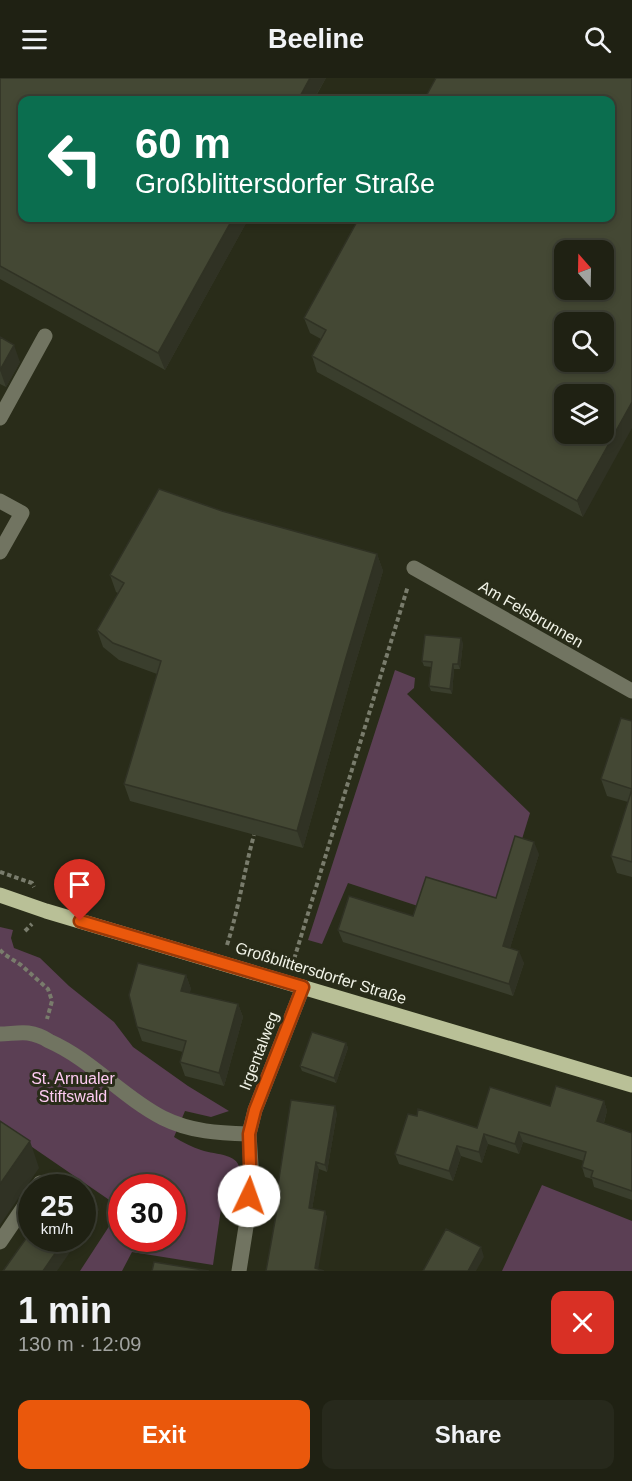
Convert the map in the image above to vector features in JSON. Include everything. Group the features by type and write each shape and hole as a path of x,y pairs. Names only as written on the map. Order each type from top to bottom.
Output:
{"main road":[{"name":"Großblittersdorfer Straße","path":"0,895 46,911 632,1085"}],"street":[{"path":"0,418 45,336"},
{"path":"0,501 22,513 0,552"},
{"name":"Am Felsbrunnen","path":"414,568 632,691"},
{"name":"Irgentalweg","path":"239,1271 248,1214 249,1134 255,1110 303,987"},
{"path":"0,1034 28,1033 55,1043 73,1053 142,1105 187,1128 208,1132 249,1134"},
{"path":"0,1242 18,1216"}],"path":[{"path":"297,953 414,568"},
{"path":"221,962 241,894 254,835"},
{"path":"0,950 48,989 52,1001 45,1026"}],"green space":[{"path":"395,670 415,678 414,688 407,694 530,813 499,914 424,908 348,883 322,944 308,940"},
{"name":"St. Arnualer Stiftswald","path":"0,927 13,930 11,938 14,948 40,958 69,986 114,1022 133,1047 188,1086 229,1111 211,1117 185,1111 174,1137 198,1149 228,1156 238,1163 240,1169 240,1177 224,1176 213,1265 132,1252 186,1252 186,1174 108,1174 108,1199 96,1191 96,1174 71,1174 0,1125"},
{"path":"542,1185 632,1221 632,1271 502,1271"},
{"name":"St. Arnualer Stiftswald","path":"108,1228 108,1252 132,1252 122,1271 80,1271 92,1252 96,1252 96,1246"}],"building":[{"path":"0,78 310,78 300,96 18,96 18,222 231,222 158,353 0,266"},
{"path":"436,78 632,78 632,402 614,434 614,384 554,384 554,444 609,444 577,501 312,356 326,330 304,318 357,222 615,222 615,96 426,96"},
{"path":"0,337 14,345 0,370"},
{"path":"159,489 222,511 377,554 297,831 124,784 161,661 113,643 97,630 124,583 110,575"},
{"path":"425,635 461,638 458,664 453,664 450,689 429,686 432,662 422,661"},
{"path":"621,718 632,721 632,789 601,779"},
{"path":"632,789 632,862 611,856"},
{"path":"515,836 534,842 503,946 519,951 509,984 338,930 349,896 413,916 426,877 496,898"},
{"path":"138,963 186,975 181,991 238,1004 219,1073 180,1062 186,1041 137,1027 129,995"},
{"path":"312,1032 346,1043 334,1078 300,1066"},
{"path":"556,1086 604,1101 597,1121 632,1133 632,1191 591,1177 593,1171 582,1167 586,1152 519,1132 515,1144 484,1134 479,1152 457,1146 449,1171 395,1154 408,1114 417,1116 418,1109 477,1128 490,1087 550,1106"},
{"path":"291,1100 335,1106 325,1165 316,1162 309,1208 325,1211 315,1268 324,1271 266,1271 280,1193 277,1192"},
{"path":"0,1121 30,1141 0,1184"},
{"path":"446,1229 481,1247 468,1271 423,1271"},
{"path":"18,1250 18,1252 56,1252 43,1271 3,1271"},
{"path":"154,1262 209,1271 152,1271"}],"route":[{"path":"80,921 303,987 255,1110 249,1134 249,1196"}]}
